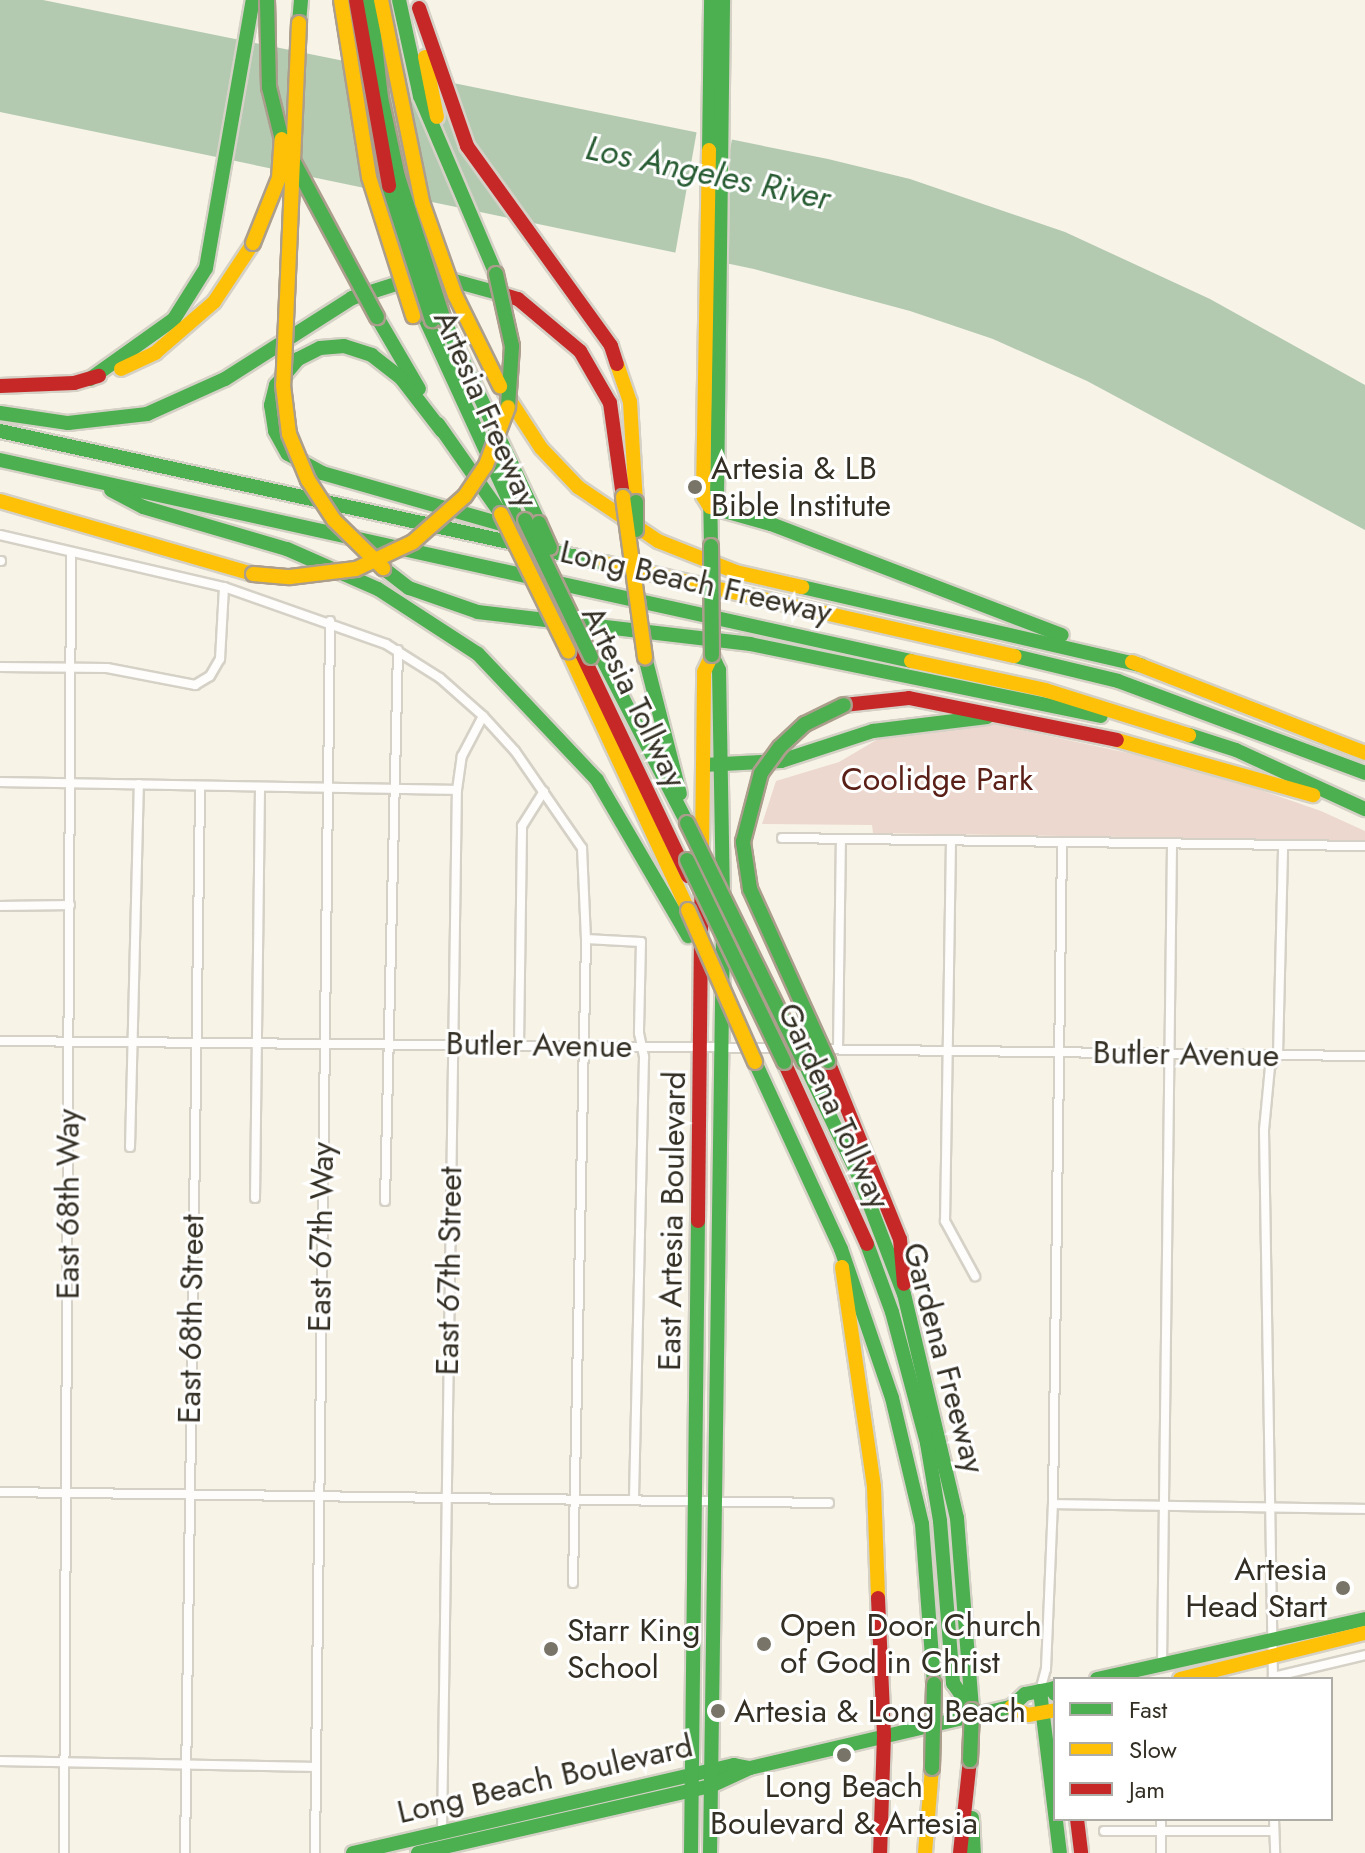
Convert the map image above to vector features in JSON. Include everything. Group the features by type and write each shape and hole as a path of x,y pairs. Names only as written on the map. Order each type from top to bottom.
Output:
{"main road":[{"path":"90,379 174,319 206,268 216,235 253,0"},
{"path":"267,0 269,87 282,140 442,431"},
{"path":"0,386 90,379 155,353 214,302 253,243 279,178 301,0"},
{"name":"Artesia Freeway","path":"341,0 369,177 429,318 527,521 586,655 725,994"},
{"name":"Artesia Tollway","path":"350,0 373,153 429,318 527,521 688,876"},
{"name":"Artesia Tollway","path":"356,0 383,166 429,318"},
{"name":"Artesia Freeway","path":"370,0 381,98 429,318 501,514 687,823"},
{"path":"381,0 422,202 455,295 500,386 541,448 578,487 658,541 736,572 1141,665"},
{"path":"0,501 253,574 325,575 386,557 440,522 486,465 508,406 512,346 496,274 420,96 399,0"},
{"name":"East Artesia Boulevard","path":"710,1853 724,1047 719,670 712,655 710,507 703,496 713,316 719,10 711,0"},
{"path":"418,4 426,67 449,166"},
{"path":"418,4 467,146 578,296 611,346 623,375 633,430 630,500 645,657 687,823"},
{"path":"299,23 283,385 289,434 308,480 334,520 383,568 409,588 478,612 750,644 1175,728"},
{"path":"0,413 68,423 147,414 225,379 352,298 415,278 447,279 518,299 580,351 610,403 630,500"},
{"path":"501,514 401,378 372,355 344,346 320,348 298,359 276,385 271,405 275,431 288,454 322,473 795,604"},
{"name":"Long Beach Freeway","path":"0,431 795,604 1118,681 1365,773"},
{"name":"Long Beach Freeway","path":"0,460 734,618 1045,690 1175,728 1236,750 1365,812"},
{"path":"92,481 143,507 287,549 378,589 478,654 538,712 597,780 725,994"},
{"path":"710,507 771,524 1365,753"},
{"name":"Artesia Tollway","path":"586,655 687,860"},
{"name":"East Artesia Boulevard","path":"691,1853 704,672 712,655"},
{"path":"904,1294 900,1239 828,1061 750,889 743,842 752,797 774,756 805,724 844,705 909,698 1037,722 1217,765 1365,812"},
{"path":"703,765 781,761 873,731 939,720 987,717 1037,722"},
{"name":"Gardena Freeway","path":"687,823 859,1177 904,1294 957,1518 972,1710 960,1853"},
{"name":"Gardena Tollway","path":"687,860 848,1213 896,1343 922,1454 912,1484"},
{"name":"Gardena Tollway","path":"688,876 851,1199 912,1383 940,1521 953,1683 972,1710"},
{"name":"Gardena Freeway","path":"725,994 841,1249 892,1398 922,1524 934,1684 932,1768 925,1853"},
{"path":"841,1249 874,1487 884,1735 880,1853"},
{"path":"1186,1677 1365,1619"},
{"path":"1106,1677 1162,1664 1365,1633"},
{"path":"1051,1690 1049,1711 1053,1763"},
{"name":"Long Beach Boulevard","path":"418,1853 711,1786 750,1768 1011,1707 1025,1694 1051,1690"},
{"name":"Long Beach Boulevard","path":"1011,1707 1028,1715 1049,1711"},
{"path":"970,1760 974,1853"},
{"name":"Long Beach Boulevard","path":"353,1853 691,1774 734,1765 750,1768"},
{"path":"1058,1821 1060,1853"},
{"path":"1077,1821 1081,1853"}],"street":[{"path":"0,535 71,555 224,587 330,621 398,650 483,716 544,791 582,848 586,939 581,1046 573,1583"},
{"name":"East 68th Way","path":"64,1853 71,555"},
{"path":"0,667 107,668 195,685 210,676 220,659 224,587"},
{"name":"East 67th Way","path":"315,1853 330,621"},
{"path":"385,1201 398,650"},
{"name":"East 67th Street","path":"442,1832 457,790 462,756 483,716"},
{"path":"0,782 457,790"},
{"path":"130,1147 139,784"},
{"name":"East 68th Street","path":"185,1853 200,786"},
{"path":"255,1198 260,787"},
{"path":"519,1045 522,826 544,791"},
{"path":"782,838 1365,846"},
{"path":"838,1049 841,839"},
{"path":"951,841 945,1221 975,1276"},
{"path":"1051,1690 1046,1669 1053,1504 1062,842"},
{"path":"1162,1664 1172,844"},
{"path":"1273,1677 1264,1130 1270,1067 1278,1055 1283,845"},
{"path":"0,906 70,905"},
{"path":"586,939 641,942 643,1047 634,1500"},
{"name":"Butler Avenue","path":"0,1041 69,1039 1365,1056"},
{"path":"0,1492 715,1499 829,1503"},
{"path":"1053,1504 1365,1509"},
{"path":"1277,1677 1365,1655"},
{"path":"1046,1669 1051,1690"},
{"path":"0,1761 314,1767"},
{"path":"1161,1821 1161,1853"},
{"path":"1274,1821 1275,1853"},
{"path":"1104,1831 1274,1831"}],"green space":[{"name":"Coolidge Park","path":"931,723 992,724 1194,767 1321,811 1365,831 1365,841 873,833 872,825 762,824 776,781 839,762 890,732"}],"water":[{"name":"Los Angeles River","path":"0,0 43,0 828,159 910,179 1065,232 1210,299 1365,385 1365,530 1087,381 993,339 910,311 754,269 0,112"}],"pier":[{"path":"697,130 732,136 710,266 674,260"}],"traffic: fast":[{"path":"90,379 174,319 206,268 253,0"},
{"path":"267,0 269,87 282,140 377,317"},
{"path":"299,23 301,0"},
{"path":"370,0 381,98 398,177 444,320"},
{"path":"399,0 420,96 496,274"},
{"path":"709,150 711,0"},
{"path":"711,546 710,507 717,496 723,0"},
{"path":"389,186 432,320"},
{"path":"496,274 512,346 508,407"},
{"path":"0,413 68,423 147,414 225,379 352,298 415,278 447,279 498,293"},
{"path":"377,317 419,389"},
{"path":"425,318 517,518"},
{"path":"444,320 539,523"},
{"path":"442,431 401,378 372,355 344,346 320,348 298,359 276,385 271,405 275,431 288,454 322,473 539,535"},
{"path":"438,424 501,514"},
{"path":"0,431 605,563"},
{"path":"0,460 911,661"},
{"path":"111,490 143,507 287,549 378,589 478,654 597,780 688,936"},
{"path":"636,502 636,530"},
{"path":"710,507 771,524 1062,635"},
{"path":"525,520 591,657"},
{"path":"539,523 550,548"},
{"path":"711,546 712,655"},
{"path":"383,568 409,588 478,612 750,644 1101,716"},
{"path":"802,587 1141,665"},
{"path":"712,655 719,670 723,896"},
{"path":"1015,656 1118,681 1365,773"},
{"path":"645,657 680,794"},
{"path":"602,658 687,823"},
{"path":"828,1061 750,889 743,842 761,773 780,747 805,724 844,705"},
{"path":"703,765 781,761 873,731 987,717"},
{"path":"1189,735 1236,750 1365,809"},
{"path":"687,823 804,1062"},
{"path":"687,860 784,1062"},
{"path":"710,1853 723,937"},
{"path":"755,1062 841,1249 892,1398 922,1524 934,1684"},
{"path":"804,1062 859,1177 904,1294 957,1518 972,1708"},
{"path":"691,1853 698,1221"},
{"path":"867,1244 892,1312 927,1443 940,1521 953,1683 972,1710"},
{"path":"1106,1677 1365,1619"},
{"path":"932,1768 934,1684"},
{"path":"418,1853 711,1786 750,1768 1011,1707 1025,1694 1051,1689"},
{"path":"1040,1691 1053,1796"},
{"path":"970,1760 972,1710"},
{"path":"353,1853 734,1765 750,1768"},
{"path":"972,1818 974,1853"},
{"path":"1056,1821 1060,1853"}],"traffic: slow":[{"path":"341,0 369,177 413,316"},
{"path":"381,0 422,202 455,295 500,386"},
{"path":"299,23 283,385 289,434 308,480 334,520 383,568"},
{"path":"425,57 437,117"},
{"path":"253,243 279,178 282,139"},
{"path":"709,150 703,496 710,507"},
{"path":"121,369 155,353 214,302 253,243"},
{"path":"617,364 630,402 636,502"},
{"path":"504,391 541,448 578,487 658,541 736,572 802,587"},
{"path":"253,574 290,577 356,569 413,542 465,496 486,465 508,407"},
{"path":"623,497 645,657"},
{"path":"0,501 253,574"},
{"path":"501,514 568,651"},
{"path":"605,563 1015,656"},
{"path":"568,651 688,910"},
{"path":"702,848 704,672 712,655"},
{"path":"911,661 1045,690 1189,735"},
{"path":"1132,662 1365,753"},
{"path":"1117,740 1313,795"},
{"path":"688,910 755,1062"},
{"path":"842,1267 874,1487 878,1598"},
{"path":"1188,1677 1365,1633"},
{"path":"1011,1707 1028,1715 1053,1710"},
{"path":"925,1853 932,1768"}],"traffic: jam":[{"path":"356,0 389,186"},
{"path":"419,8 467,146 611,346 617,364"},
{"path":"498,293 518,299 580,351 610,403 623,497"},
{"path":"0,386 74,383 99,376"},
{"path":"582,654 688,876"},
{"path":"844,705 909,698 1117,740"},
{"path":"698,1221 702,848"},
{"path":"828,1061 900,1239 904,1284"},
{"path":"784,1062 867,1244"},
{"path":"878,1598 884,1735 880,1853"},
{"path":"960,1853 970,1760"},
{"path":"1077,1821 1081,1853"}],"place":[{"name":"Artesia & LB Bible Institute","path":"695,487"},
{"name":"Artesia Head Start","path":"1343,1588"},
{"name":"Open Door Church of God in Christ","path":"764,1644"},
{"name":"Starr King School","path":"551,1649"},
{"name":"Artesia & Long Beach","path":"718,1711"},
{"name":"Long Beach Boulevard & Artesia","path":"844,1755"}]}
